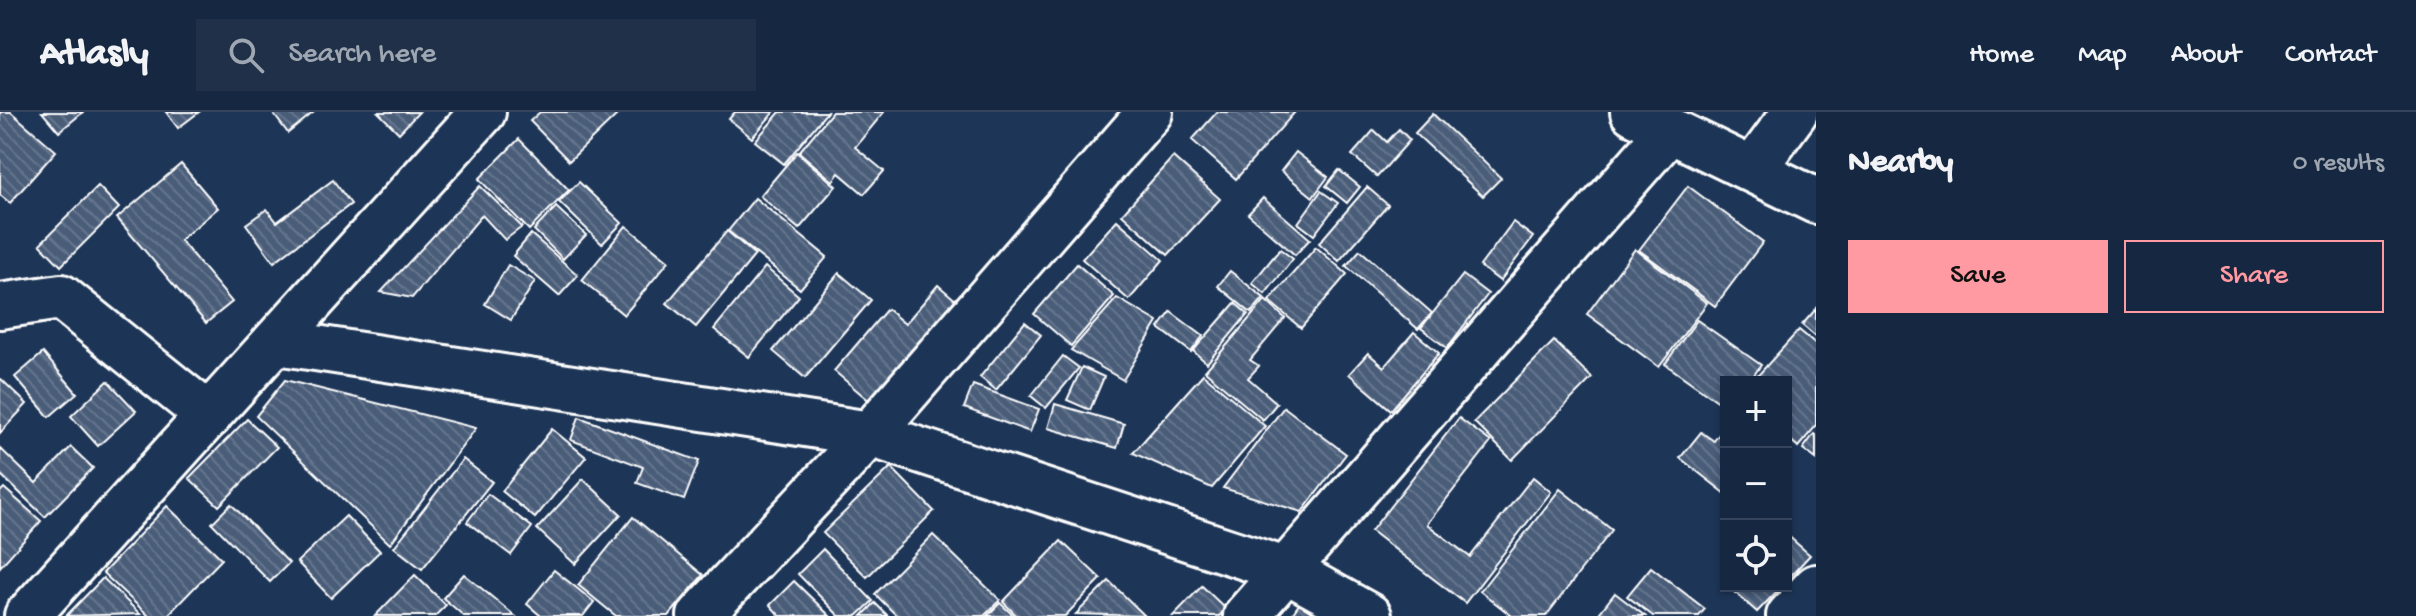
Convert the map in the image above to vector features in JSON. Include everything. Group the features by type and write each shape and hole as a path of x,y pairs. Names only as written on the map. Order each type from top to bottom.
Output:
{"street":[{"path":"27,616 483,112"},
{"path":"700,616 870,434 1150,112"},
{"path":"1754,168 1795,112"},
{"path":"1246,616 1288,571 1651,122 1754,168 1816,201"},
{"path":"0,306 61,297 209,416"},
{"path":"277,342 870,434 1288,571 1369,616"},
{"path":"1789,616 1816,587"}],"building":[{"path":"0,112 11,112 56,151 10,203 0,195"},
{"path":"42,112 83,112 59,132"},
{"path":"166,112 199,112 178,128"},
{"path":"272,112 314,112 288,133"},
{"path":"378,112 419,112 399,133"},
{"path":"540,112 618,114 569,161 530,121"},
{"path":"735,112 774,112 752,138 729,119"},
{"path":"780,112 827,112 784,164 755,141"},
{"path":"832,112 884,112 855,147 884,171 864,194 839,173 833,181 799,152"},
{"path":"1217,112 1295,112 1236,179 1192,140"},
{"path":"1433,114 1501,178 1483,196 1415,133"},
{"path":"1399,129 1410,140 1377,177 1352,155 1374,130 1387,142"},
{"path":"519,139 569,190 529,230 479,179"},
{"path":"797,152 836,186 799,229 760,196"},
{"path":"1296,152 1328,177 1313,197 1281,171"},
{"path":"1173,157 1220,199 1168,255 1122,214"},
{"path":"181,164 218,208 180,240 232,302 206,323 117,218"},
{"path":"1339,170 1360,187 1347,203 1326,186"},
{"path":"333,180 351,204 274,262 246,224 267,209 277,222"},
{"path":"579,182 622,223 602,244 559,202"},
{"path":"98,186 119,208 61,266 40,244"},
{"path":"480,186 522,227 505,240 482,215 412,298 381,292"},
{"path":"1688,186 1763,242 1715,306 1639,250"},
{"path":"1367,187 1388,205 1339,261 1319,243"},
{"path":"1321,191 1338,203 1314,235 1298,223"},
{"path":"755,198 827,257 800,289 728,231"},
{"path":"1263,198 1310,239 1295,255 1248,214"},
{"path":"556,207 586,235 563,259 534,230"},
{"path":"1117,220 1163,260 1129,300 1082,259"},
{"path":"1513,222 1533,237 1500,281 1480,266"},
{"path":"626,226 669,261 624,315 582,280"},
{"path":"727,231 755,255 696,327 667,303"},
{"path":"531,234 578,275 559,296 513,256"},
{"path":"1316,247 1347,274 1301,328 1269,301"},
{"path":"1280,249 1293,259 1265,294 1252,283"},
{"path":"1635,249 1707,303 1659,367 1587,314"},
{"path":"1360,250 1432,313 1418,329 1346,266"},
{"path":"1077,264 1114,296 1071,346 1034,314"},
{"path":"508,265 535,281 511,320 485,304"},
{"path":"765,267 799,296 749,357 714,329"},
{"path":"1230,271 1264,298 1251,313 1218,286"},
{"path":"839,273 871,300 805,378 773,351"},
{"path":"1463,275 1488,294 1447,348 1421,328"},
{"path":"938,285 958,302 872,403 834,371 887,309 905,324"},
{"path":"1117,298 1158,322 1123,380 1071,350"},
{"path":"1265,300 1285,318 1250,360 1259,366 1248,378 1277,403 1263,420 1205,371"},
{"path":"1235,303 1248,314 1207,363 1193,351"},
{"path":"1816,309 1816,337 1802,325"},
{"path":"1171,312 1203,336 1191,352 1159,328"},
{"path":"1697,320 1761,365 1753,376 1720,376 1720,403 1665,364"},
{"path":"1025,322 1041,335 996,390 980,377"},
{"path":"1799,330 1816,344 1816,426 1798,447 1792,442 1792,376 1757,376"},
{"path":"1414,332 1439,353 1391,410 1349,374 1368,353 1384,367"},
{"path":"1554,341 1592,378 1512,460 1474,422"},
{"path":"43,353 77,393 49,417 15,377"},
{"path":"1063,356 1079,368 1046,408 1031,396"},
{"path":"1082,367 1104,377 1090,410 1067,400"},
{"path":"1203,374 1265,426 1212,488 1133,453"},
{"path":"0,379 27,404 0,433"},
{"path":"285,380 476,428 390,544 256,416"},
{"path":"108,381 136,411 98,446 71,416"},
{"path":"973,385 1039,409 1030,432 964,408"},
{"path":"1055,404 1124,424 1117,448 1048,428"},
{"path":"1284,407 1346,454 1302,512 1223,488"},
{"path":"579,417 699,461 684,500 637,483 643,467 571,440"},
{"path":"1459,418 1491,442 1427,524 1470,557 1533,477 1551,492 1465,603 1371,531"},
{"path":"247,419 277,447 219,506 189,478"},
{"path":"552,429 586,457 535,518 502,491"},
{"path":"1701,432 1714,441 1720,433 1720,489 1680,458"},
{"path":"1814,434 1816,436 1816,459 1803,449"},
{"path":"71,447 93,468 45,517 0,474 0,448 36,483"},
{"path":"463,459 492,482 422,569 394,547"},
{"path":"891,467 934,511 867,577 823,533"},
{"path":"583,479 621,514 575,564 537,529"},
{"path":"4,488 41,521 0,567 0,492"},
{"path":"1560,489 1612,530 1546,616 1512,616 1480,591"},
{"path":"488,494 532,527 511,555 467,522"},
{"path":"231,504 289,563 270,582 212,523"},
{"path":"167,506 222,559 167,616 149,616 103,573"},
{"path":"346,516 380,551 331,598 297,562"},
{"path":"633,517 703,575 669,616 616,616 578,585"},
{"path":"933,535 1000,600 984,616 897,616 875,594"},
{"path":"1792,539 1810,555 1792,574"},
{"path":"1061,541 1101,579 1065,616 1017,616 1003,602"},
{"path":"823,549 873,601 857,616 839,616 798,574"},
{"path":"1651,567 1705,609 1699,616 1653,616 1627,596"},
{"path":"554,570 594,602 583,616 541,616 527,604"},
{"path":"464,574 515,616 464,616 443,598"},
{"path":"415,575 446,605 435,616 375,616"},
{"path":"103,578 140,614 66,616"},
{"path":"794,581 830,616 780,616 770,605"},
{"path":"1109,581 1145,616 1076,614"},
{"path":"1202,586 1226,609 1219,616 1173,616"},
{"path":"1735,592 1776,592 1757,612"},
{"path":"1615,593 1645,616 1597,616"},
{"path":"875,603 888,616 862,616"},
{"path":"1000,603 1014,616 987,616"},
{"path":"1299,604 1318,616 1291,616"}]}
